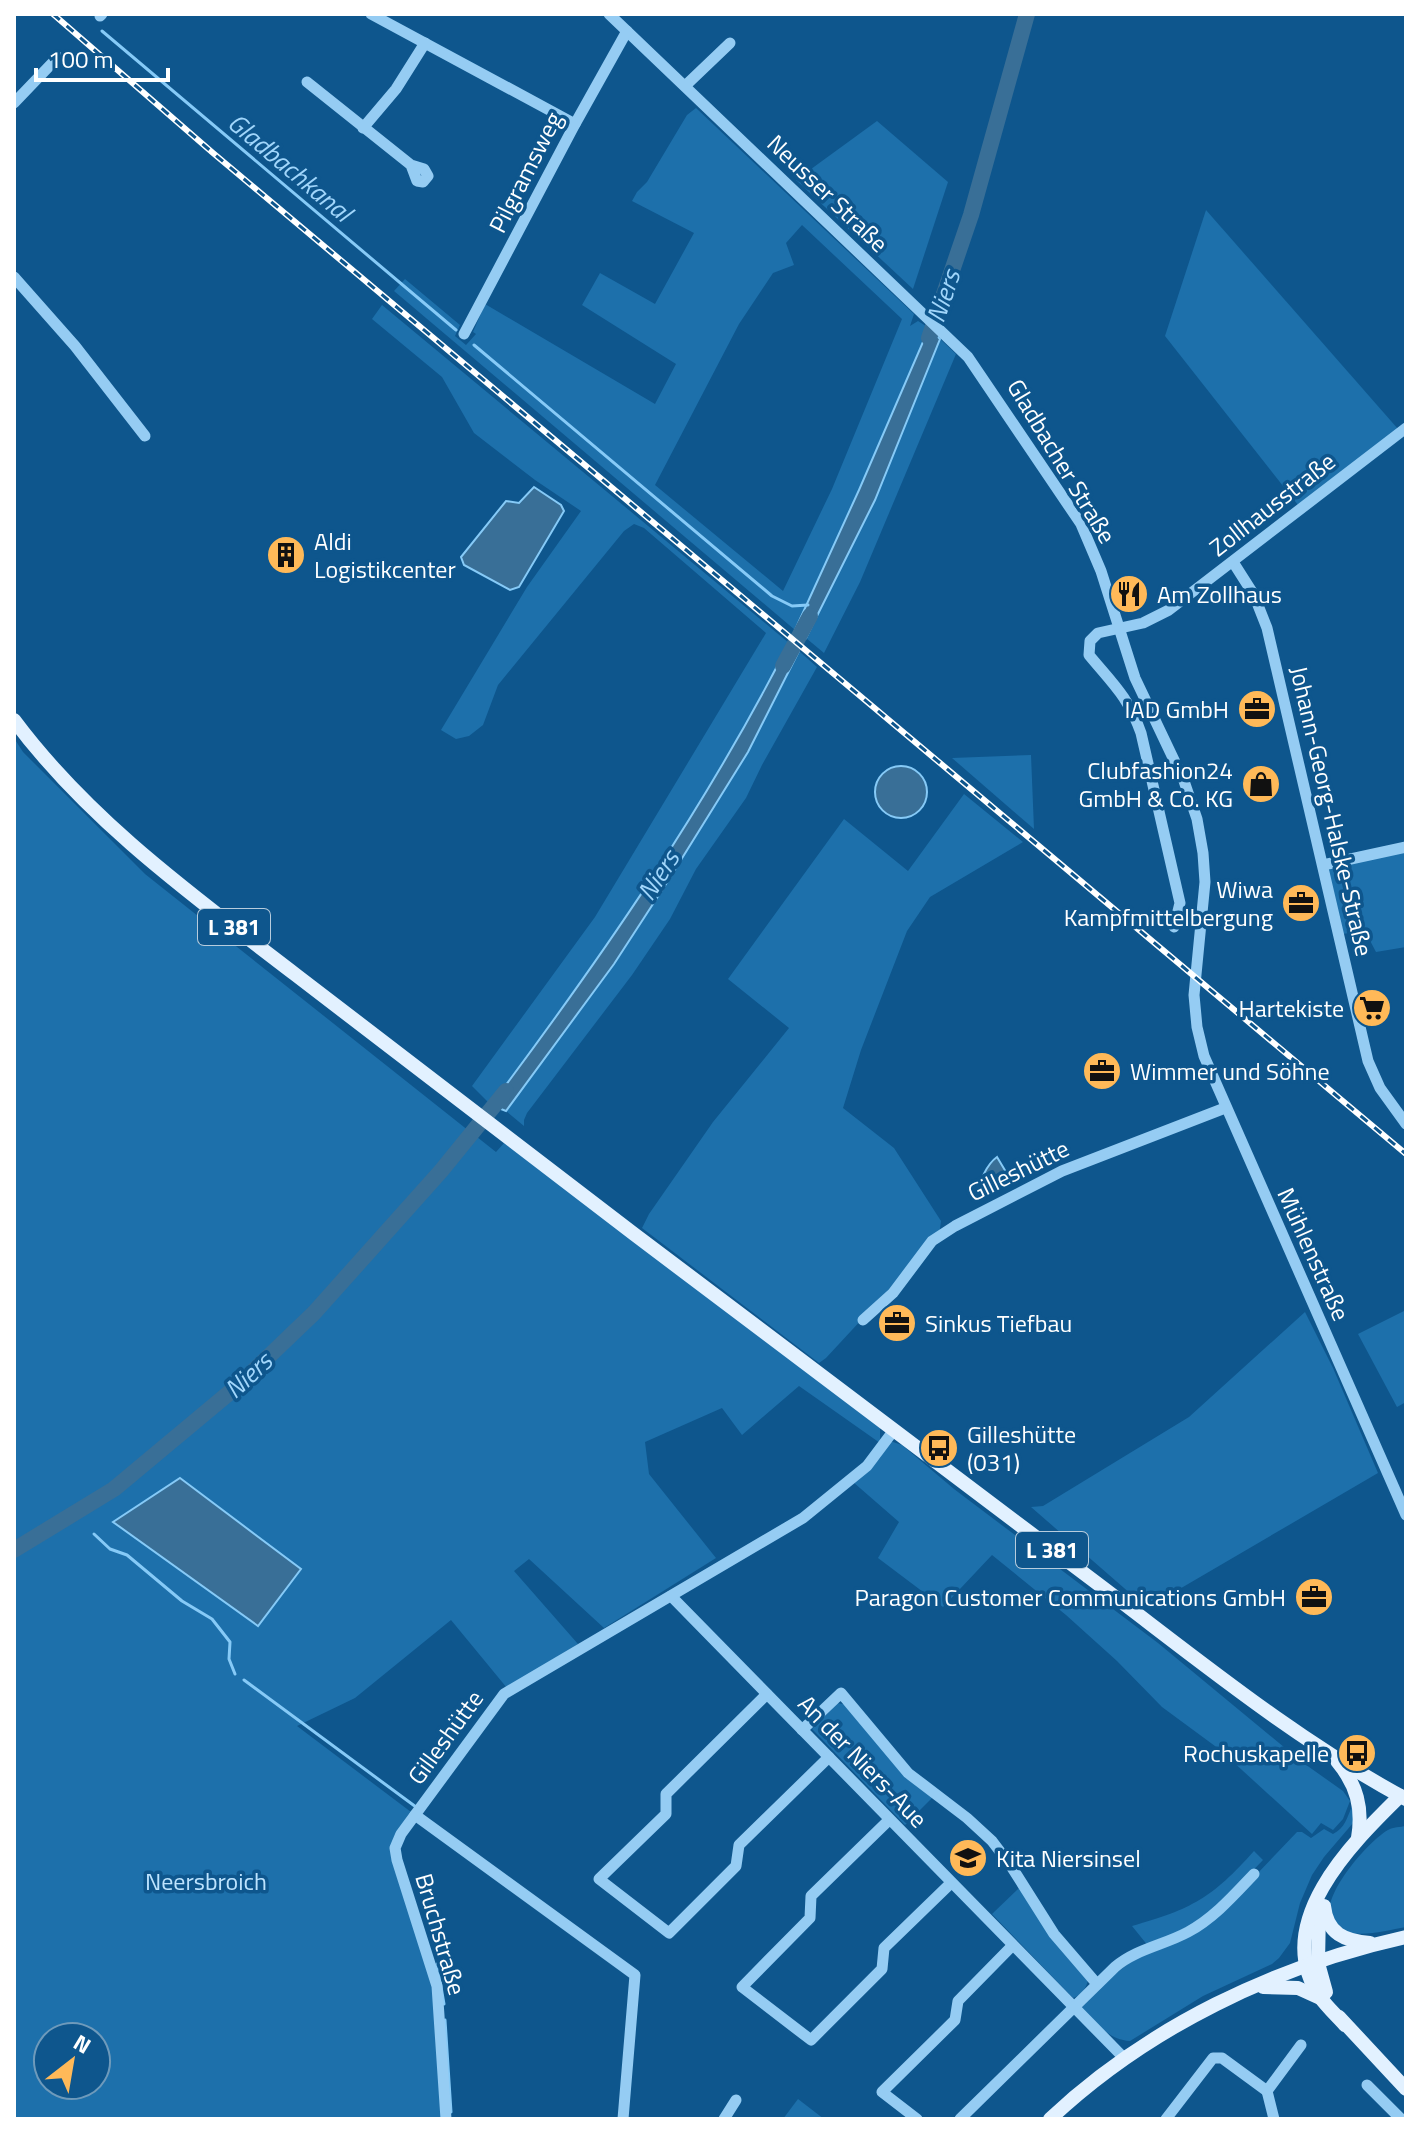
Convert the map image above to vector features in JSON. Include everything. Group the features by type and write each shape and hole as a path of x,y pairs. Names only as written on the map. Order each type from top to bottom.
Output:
{"main road":[{"name":"L 381","path":"14,720 35,749 93,810 155,865 473,1112 1228,1682 1328,1752 1404,1795"},
{"path":"1328,1752 1350,1780 1360,1802 1362,1817 1358,1838"},
{"path":"1321,1999 1307,1928 1322,1890 1336,1864 1358,1838 1404,1795"},
{"path":"1322,1890 1325,1918 1334,1932 1347,1939 1379,1943"},
{"path":"1050,2119 1125,2059 1195,2015 1254,1987 1312,1965 1406,1937"},
{"path":"1312,1965 1345,2025"},
{"path":"1254,1987 1298,1988 1321,1999 1406,2089"}],"street":[{"path":"371,14 575,124"},
{"name":"Neusser Straße","path":"610,14 942,330"},
{"name":"Pilgramsweg","path":"464,334 627,31"},
{"path":"363,128 396,89 425,43"},
{"path":"685,86 730,43"},
{"path":"14,103 58,57"},
{"path":"307,82 411,165"},
{"path":"14,277 75,346 145,436"},
{"name":"Gladbacher Straße","path":"942,330 983,375 1081,524 1101,571 1142,694 1187,787 1200,834 1205,882 1194,1006"},
{"name":"Zollhausstraße","path":"1119,629 1161,615 1406,428"},
{"name":"Johann-Georg-Halske-Straße","path":"1233,562 1254,595 1267,628 1368,1061 1380,1088 1404,1117"},
{"path":"1119,629 1094,635 1088,653 1122,694 1141,733 1180,903 1174,927"},
{"path":"1323,865 1406,847"},
{"name":"Mühlenstraße","path":"1194,1006 1204,1056 1225,1108 1406,1515"},
{"name":"Gilleshütte","path":"863,1320 893,1293 930,1243 947,1231 1062,1171 1225,1108"},
{"name":"Gilleshütte","path":"623,2119 635,1975 415,1815 504,1694 808,1515 867,1466 894,1430"},
{"name":"An der Niers-Aue","path":"671,1596 1125,2059"},
{"path":"802,1730 841,1693 908,1773 992,1841 1054,1934 1097,1984"},
{"path":"767,1694 666,1794 666,1814 599,1879 669,1933 736,1866 739,1845 829,1757"},
{"name":"Bruchstraße","path":"415,1815 395,1848 437,1986 446,2119"},
{"path":"889,1820 811,1896 810,1918 742,1987 811,2040 882,1969 884,1948 951,1883"},
{"path":"960,2119 1097,1984 1131,1955 1169,1941 1204,1922 1254,1874"},
{"path":"917,2119 882,2092 955,2020 958,2001 1012,1946"},
{"path":"1267,2091 1301,2045"},
{"path":"1166,2119 1210,2060 1216,2057 1222,2058 1267,2091 1274,2119"},
{"path":"1367,2085 1401,2119"},
{"path":"724,2119 736,2100"}],"green space":[{"path":"696,108 914,314 910,326 918,321 929,328 795,630 394,291 405,279 460,325 455,336 466,345 476,334 473,332 485,304 655,404 676,364 582,305 600,273 655,304 694,233 632,201 647,182 687,115","holes":["802,225 902,319 832,489 783,591 655,485 739,324 773,273 794,265 786,243"]},
{"path":"877,121 948,182 913,289 796,180"},
{"path":"1206,210 1398,429 1298,505 1165,336"},
{"path":"382,305 789,643 723,764 650,880 491,1105 472,1086 595,917 766,633 644,528 634,524 624,531 498,685 483,725 469,736 456,739 441,730 527,587 581,511 474,433 442,377 372,319"},
{"path":"940,339 956,354 860,582 824,653 806,638 875,500"},
{"path":"799,651 817,667 746,798 696,869 670,919 632,975 527,1113 524,1126 506,1111 614,964 666,884 748,752"},
{"path":"14,738 23,752 145,874 469,1131 399,1212 267,1354 190,1421 112,1482 14,1544"},
{"path":"1031,755 1034,829 952,758"},
{"path":"964,794 1023,842 930,897 907,931 861,1050 843,1108 894,1148 941,1221 939,1236 819,1363 642,1228 713,1122 789,1028 728,979 844,819 908,871"},
{"path":"1406,850 1406,947 1376,952 1365,931 1342,934 1328,874 1331,865"},
{"name":"Neersbroich","path":"477,1137 496,1152 504,1143 880,1426 880,1443 799,1386 742,1435 722,1408 645,1442 649,1474 716,1558 604,1628 529,1559 514,1571 578,1644 507,1688 451,1620 355,1698 297,1726 415,1815 396,1845 432,1975 444,2119 14,2119 14,1558 147,1466 210,1417 326,1309"},
{"path":"1406,1310 1406,1402 1397,1407 1358,1334"},
{"path":"1305,1312 1378,1473 1147,1608 1031,1507 1043,1506 1189,1417"},
{"path":"890,1441 902,1445 954,1489 1158,1643 1302,1762 1343,1791 1350,1801 1343,1819 1333,1830 1321,1823 1312,1834 1219,1749 1162,1707 1066,1615 992,1555 943,1607 878,1558 899,1522 853,1482 880,1458"},
{"path":"837,1703 848,1705 933,1797 905,1825 812,1729"},
{"path":"1355,1805 1353,1823 1312,1875 1300,1903 1290,1943 1272,1964 1203,1996 1130,2041 1109,2034 1081,2008 1107,1980 1132,1961 1210,1923 1297,1832 1311,1838 1324,1829 1333,1834 1343,1826"},
{"path":"1406,1826 1406,1927 1364,1934 1335,1927 1329,1915 1331,1900 1351,1866 1388,1830"},
{"path":"1254,1851 1263,1860 1211,1914 1149,1947 1132,1926 1200,1900 1226,1880"},
{"path":"1019,1888 1088,1980 1076,1997 1073,1998 992,1914"},
{"path":"798,2099 824,2119 783,2119"}],"water":[{"path":"929,328 940,339 875,500 806,638 795,630"},
{"path":"534,487 561,505 564,511 519,587 510,590 464,565 461,557 506,501 519,503"},
{"path":"789,643 799,651 748,752 666,884 614,964 506,1111 491,1105 650,880 723,764"},
{"path":"901,766 920,773 927,792 920,811 901,818 882,811 875,792 882,773"},
{"path":"997,1157 1009,1177 1008,1182 978,1195 984,1174"},
{"path":"180,1478 301,1569 258,1626 113,1522"}],"waterway":[{"name":"Niers","path":"929,338 971,215 1027,14"},
{"name":"Gladbachkanal","path":"102,31 456,330"},
{"name":"Gladbachkanal","path":"474,345 772,596 792,606 808,605"},
{"name":"Niers","path":"783,666 810,616"},
{"name":"Niers","path":"14,1550 114,1489 241,1383 314,1313 441,1171 506,1091"},
{"path":"94,1534 110,1549 127,1555 182,1601 212,1619 230,1642 229,1659 235,1674"},
{"path":"244,1680 416,1807"},
{"path":"437,1964 444,2004"},
{"path":"445,2020 451,2112"}],"railway":[{"path":"53,14 213,153 1406,1154"}],"place":[{"name":"Aldi Logistikcenter","path":"286,555"},
{"name":"Am Zollhaus","path":"1129,594"},
{"name":"IAD GmbH","path":"1257,709"},
{"name":"Clubfashion24 GmbH & Co. KG","path":"1261,784"},
{"name":"Wiwa Kampfmittelbergung","path":"1301,903"},
{"name":"Hartekiste","path":"1372,1008"},
{"name":"Wimmer und Söhne","path":"1102,1071"},
{"name":"Sinkus Tiefbau","path":"897,1323"},
{"name":"Gilleshütte (031)","path":"939,1448"},
{"name":"Paragon Customer Communications GmbH","path":"1314,1597"},
{"name":"Rochuskapelle","path":"1357,1753"},
{"name":"Kita Niersinsel","path":"968,1858"}]}
